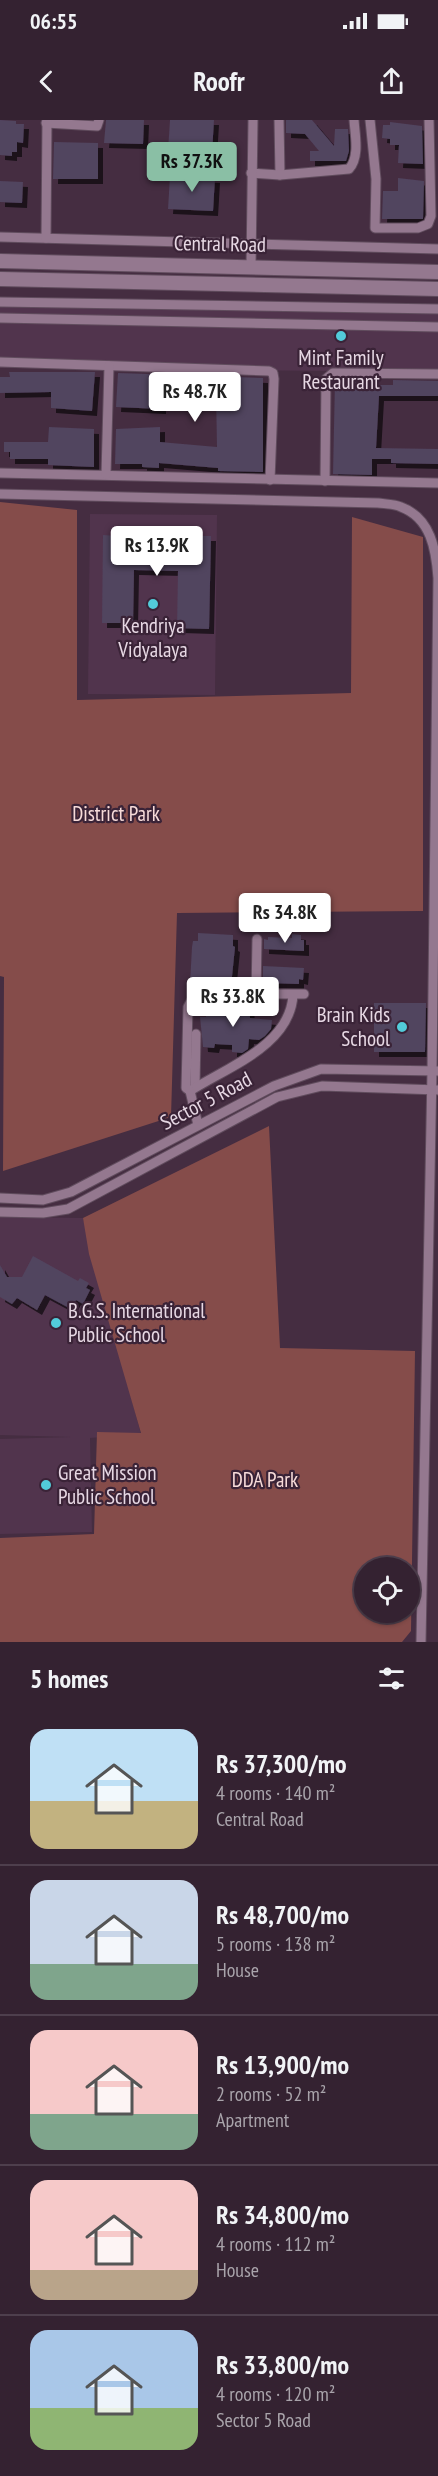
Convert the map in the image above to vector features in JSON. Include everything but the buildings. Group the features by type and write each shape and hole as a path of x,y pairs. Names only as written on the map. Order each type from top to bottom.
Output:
{"main road":[{"name":"Central Road","path":"0,261 438,272"},
{"name":"Central Road","path":"0,279 438,289"}],"street":[{"path":"46,238 46,122 90,127 97,126 99,120"},
{"path":"251,266 253,120"},
{"path":"279,120 280,175"},
{"path":"251,173 280,175 349,169 354,164 356,147 354,120"},
{"path":"370,120 376,179 375,248"},
{"path":"375,228 418,228 428,224 430,216 429,120"},
{"path":"0,237 438,249"},
{"path":"0,302 438,309"},
{"path":"73,320 74,303"},
{"path":"299,306 299,325"},
{"path":"0,318 438,327"},
{"path":"0,362 269,371 273,373 274,379 270,480"},
{"path":"106,474 109,366"},
{"path":"325,481 324,407 328,376 333,373 438,374"},
{"path":"0,473 438,483"},
{"path":"0,494 378,503 402,507 419,518 430,533 437,552 435,1071 421,1642"},
{"path":"256,995 257,939"},
{"path":"293,995 293,1003 284,1025 259,1050 193,1089 186,1088 188,1007 196,995 304,994"},
{"path":"196,1034 193,1089 198,1125"},
{"name":"Sector 5 Road","path":"0,1198 43,1200 71,1192 274,1086 321,1069 435,1071"},
{"name":"Sector 5 Road","path":"0,1212 43,1213 68,1209 278,1097 301,1089 322,1086 434,1090"}],"shaded area":[{"path":"0,307 438,311 438,372 0,368"},
{"name":"Kendriya Vidyalaya","path":"90,514 217,515 215,695 88,694"},
{"name":"B.G.S. International Public School","path":"0,1217 83,1218 141,1434 90,1438 92,1532 0,1534 0,1439 71,1437 0,1435"}],"green space":[{"name":"District Park","path":"0,502 77,510 77,700 351,693 352,517 423,537 423,911 177,913 171,1117 3,1171 4,977 0,976"},
{"name":"DDA Park","path":"269,1126 280,1348 415,1351 412,1557 354,1557 354,1623 411,1623 411,1631 402,1642 0,1642 0,1538 94,1534 97,1432 141,1433 89,1254 83,1218"}],"place":[{"name":"Mint Family Restaurant","path":"341,336"},
{"name":"Kendriya Vidyalaya","path":"153,604"},
{"name":"Brain Kids School","path":"402,1027"},
{"name":"B.G.S. International Public School","path":"56,1323"},
{"name":"Great Mission Public School","path":"46,1485"}]}
